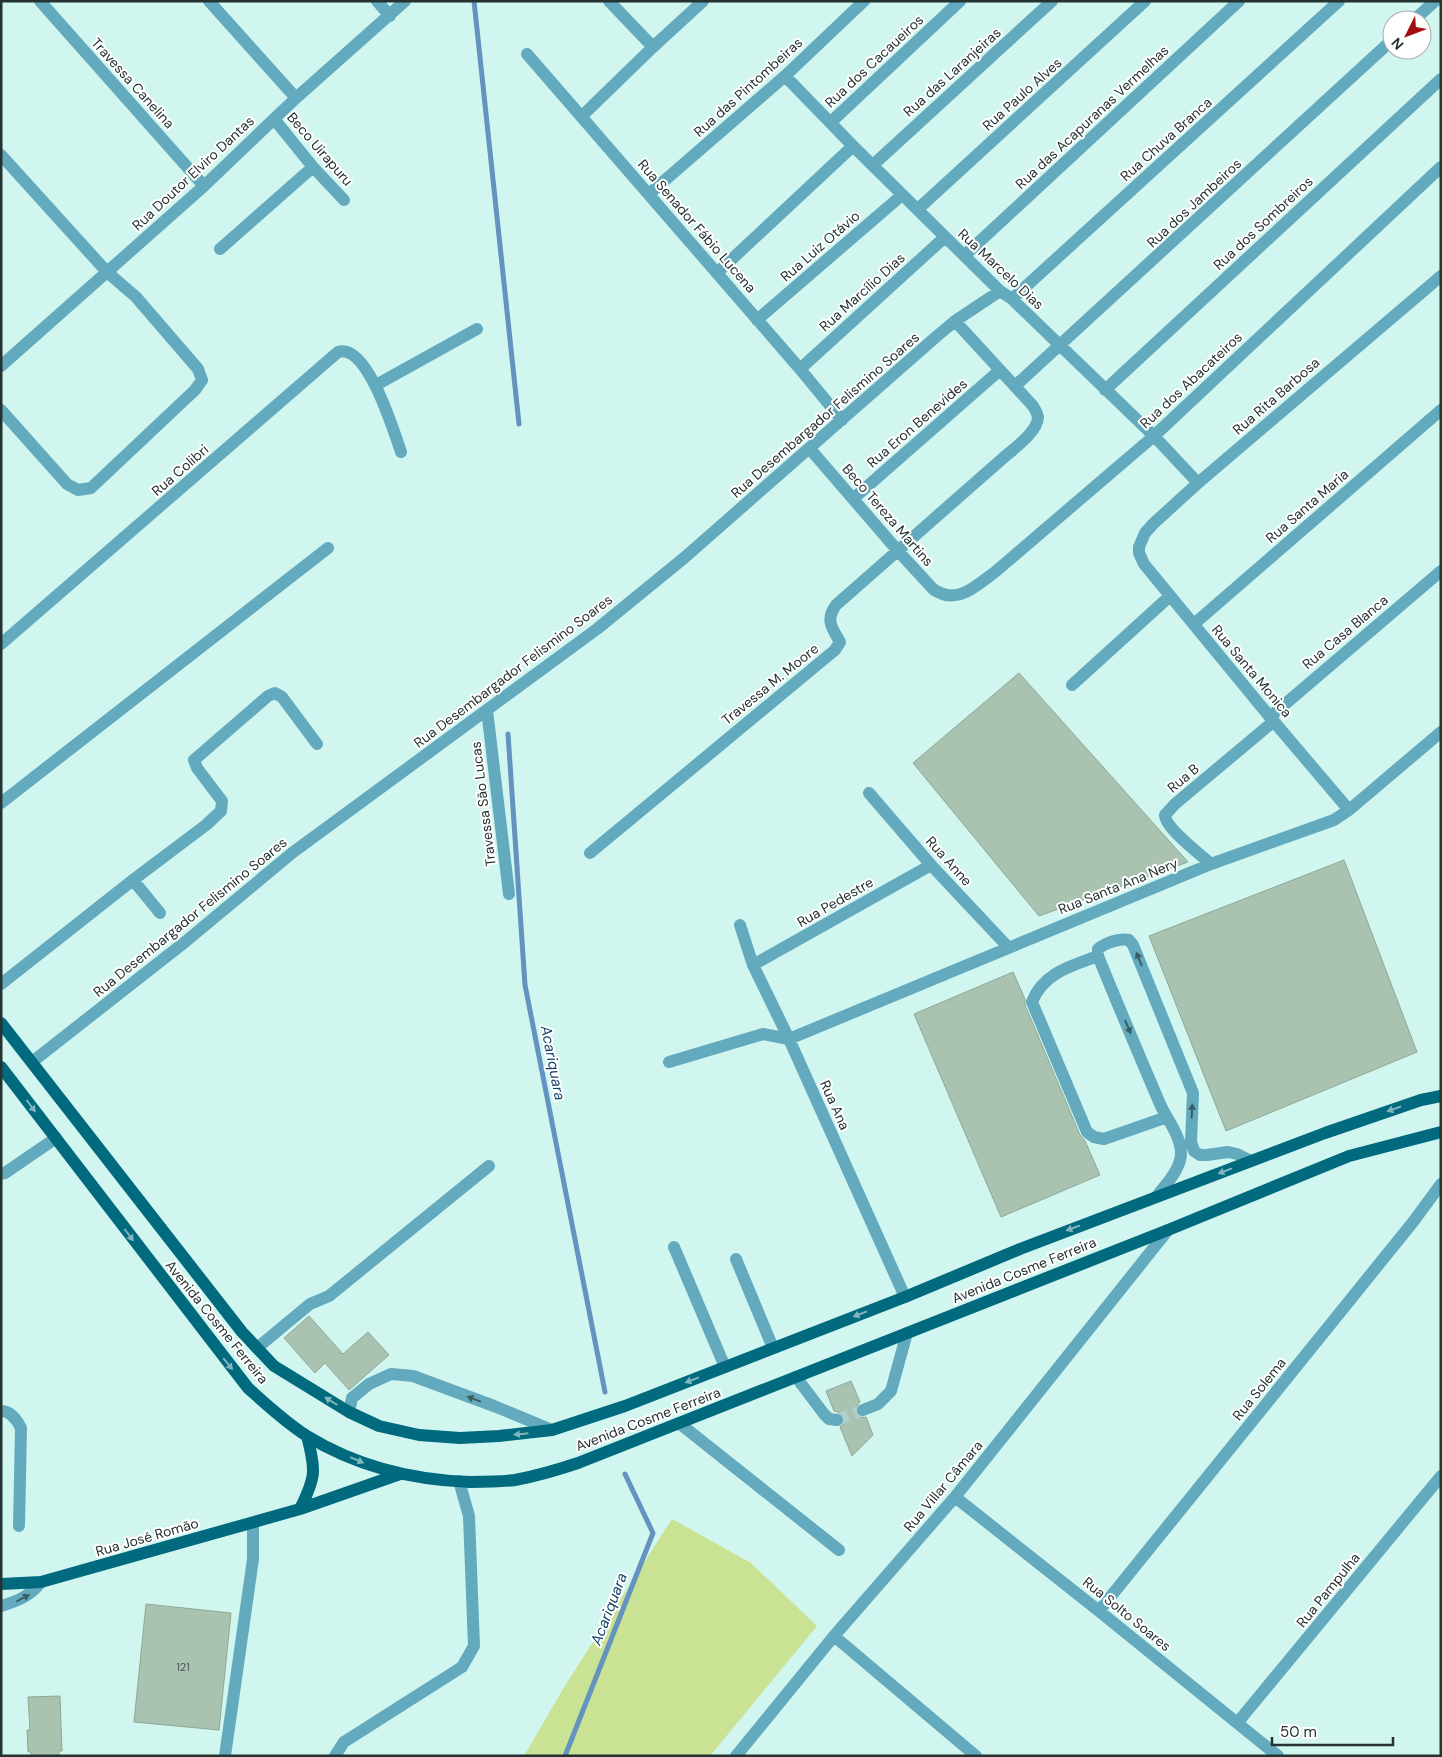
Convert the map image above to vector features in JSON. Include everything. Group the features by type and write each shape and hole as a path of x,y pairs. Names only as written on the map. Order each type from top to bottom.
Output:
{"main road":[{"name":"Avenida Cosme Ferreira","path":"1,1023 242,1332 274,1366 349,1412 379,1426 428,1436 460,1438 552,1430 625,1406 905,1297 1020,1248 1325,1133 1421,1100 1441,1096"},
{"name":"Avenida Cosme Ferreira","path":"1,1067 248,1388 279,1416 307,1436 338,1452 367,1464 400,1474 437,1481 513,1480 545,1474 578,1463 1168,1230 1349,1156 1441,1132"},
{"path":"300,1509 311,1486 314,1474 313,1460 307,1436"},
{"name":"Rua José Romão","path":"1,1584 41,1582 300,1509 400,1474"}],"street":[{"name":"Travessa Canelina","path":"40,1 204,186"},
{"path":"209,1 296,98"},
{"path":"377,1 390,16"},
{"name":"Rua Doutor Elviro Dantas","path":"1,366 204,186 296,98 405,1"},
{"path":"609,1 653,47"},
{"path":"582,116 703,1"},
{"name":"Rua das Pintombeiras","path":"649,194 785,76 864,1"},
{"name":"Rua dos Cacaueiros","path":"831,122 960,1"},
{"name":"Rua das Laranjeiras","path":"873,165 1052,1"},
{"name":"Rua Paulo Alves","path":"918,209 1145,1"},
{"name":"Rua das Acapuranas Vermelhas","path":"965,255 1239,1"},
{"name":"Rua Chuva Branca","path":"1012,299 1339,1"},
{"path":"1425,10 1435,1"},
{"name":"Rua dos Jambeiros","path":"1015,386 1382,49"},
{"name":"Rua Senador Fábio Lucena","path":"527,54 842,420"},
{"name":"Rua Marcelo Dias","path":"785,76 902,195 1154,436 1198,483"},
{"name":"Rua dos Sombreiros","path":"1105,390 1441,79"},
{"name":"Beco Uirapuru","path":"274,119 313,167 344,200"},
{"path":"716,273 853,146"},
{"path":"1,155 107,272 136,297 198,369 202,380 195,390 91,488 78,490 67,484 1,410"},
{"name":"Rua dos Abacateiros","path":"948,596 971,590 986,579 1154,436 1441,166"},
{"path":"220,250 313,167"},
{"name":"Rua Luiz Otávio","path":"757,320 902,195"},
{"name":"Rua Marcílio Dias","path":"800,369 945,237"},
{"name":"Rua Rita Barbosa","path":"1139,547 1149,528 1198,483 1441,276"},
{"name":"Rua Desembargador Felismino Soares","path":"32,1062 185,942 292,853 597,629 684,558 955,321 1000,290"},
{"path":"955,321 1015,386"},
{"path":"376,385 477,330"},
{"name":"Rua Colibri","path":"1,644 338,352 346,351 355,356 376,385 401,452"},
{"name":"Rua Eron Benevides","path":"854,498 1000,370"},
{"name":"Travessa M. Moore","path":"590,853 835,650 840,642 832,626 830,616 842,599 1028,436 1036,426 1037,413 1015,386"},
{"name":"Rua Santa Maria","path":"1194,624 1441,410"},
{"name":"Beco Tereza Martins","path":"810,448 933,589 948,596"},
{"name":"Rua Santa Monica","path":"1139,547 1139,553 1144,564 1349,810"},
{"path":"1,803 328,548"},
{"name":"Rua Casa Blanca","path":"1272,719 1441,571"},
{"path":"1072,686 1170,596"},
{"path":"1,984 221,811 222,801 196,768 194,760 268,696 275,693 282,697 317,744"},
{"name":"Travessa São Lucas","path":"487,710 509,894"},
{"name":"Rua B","path":"1210,864 1171,828 1165,820 1165,816 1175,804 1272,719"},
{"name":"Rua Santa Ana Nery","path":"789,1039 1210,864 1334,820 1349,810 1441,732"},
{"name":"Rua Anne","path":"870,792 931,865 1008,947"},
{"name":"Rua Pedestre","path":"754,965 931,865"},
{"path":"133,880 160,913"},
{"name":"Rua Ana","path":"740,924 754,965 905,1297"},
{"path":"1157,1196 1176,1169 1180,1161 1181,1152 1177,1136 1167,1118 1098,956 1098,949 1102,946 1123,939 1129,940 1133,945 1193,1093 1190,1142 1194,1151 1200,1155 1228,1152 1251,1161"},
{"path":"1098,956 1064,969 1050,978 1037,989 1032,1002 1087,1132 1094,1137 1104,1139 1167,1118"},
{"path":"669,1062 763,1034 789,1039"},
{"path":"1,1174 56,1138"},
{"path":"257,1348 310,1304 329,1296 488,1166"},
{"name":"Rua Solema","path":"1099,1611 1413,1222 1441,1184"},
{"name":"Rua Villar Câmara","path":"736,1756 834,1636 955,1497 1168,1230"},
{"path":"674,1247 725,1367"},
{"path":"736,1259 773,1348"},
{"path":"863,1410 878,1404 891,1391 907,1333"},
{"path":"349,1412 352,1398 368,1384 391,1374 404,1374 494,1406 552,1430"},
{"path":"796,1377 824,1414 829,1419 838,1420"},
{"path":"1,1411 6,1411 16,1418 21,1428 19,1526"},
{"path":"679,1423 839,1550"},
{"name":"Rua Pampulha","path":"1238,1722 1441,1476"},
{"path":"335,1756 344,1742 462,1667 474,1646 469,1516 459,1481"},
{"name":"Rua Solto Soares","path":"955,1497 1238,1722 1278,1756"},
{"path":"226,1756 253,1559 253,1523"},
{"path":"1,1606 23,1599 41,1582"},
{"path":"834,1636 976,1756"}],"green space":[{"path":"672,1519 751,1563 817,1626 710,1756 524,1756 566,1684"}],"building":[{"path":"1019,673 1188,862 1039,916 913,763"},
{"path":"1344,860 1417,1052 1226,1131 1149,936"},
{"path":"1013,972 1080,1135 1085,1141 1100,1175 1001,1217 914,1014"},
{"path":"309,1316 343,1354 368,1332 389,1355 349,1390 325,1363 315,1373 284,1338"},
{"path":"851,1381 860,1402 855,1408 856,1413 861,1418 866,1417 873,1435 852,1456 840,1427 844,1424 845,1417 841,1413 834,1411 826,1391"},
{"path":"146,1604 231,1613 219,1730 134,1722"},
{"path":"60,1696 62,1751 59,1751 59,1756 32,1756 31,1752 28,1752 27,1730 30,1730 28,1697"}],"waterway":[{"path":"474,1 519,424"},
{"name":"Acariquara","path":"508,734 525,985 605,1392"},
{"name":"Acariquara","path":"565,1756 653,1533 625,1474"}],"tunnel":[{"path":"837,1420 863,1410"}]}
